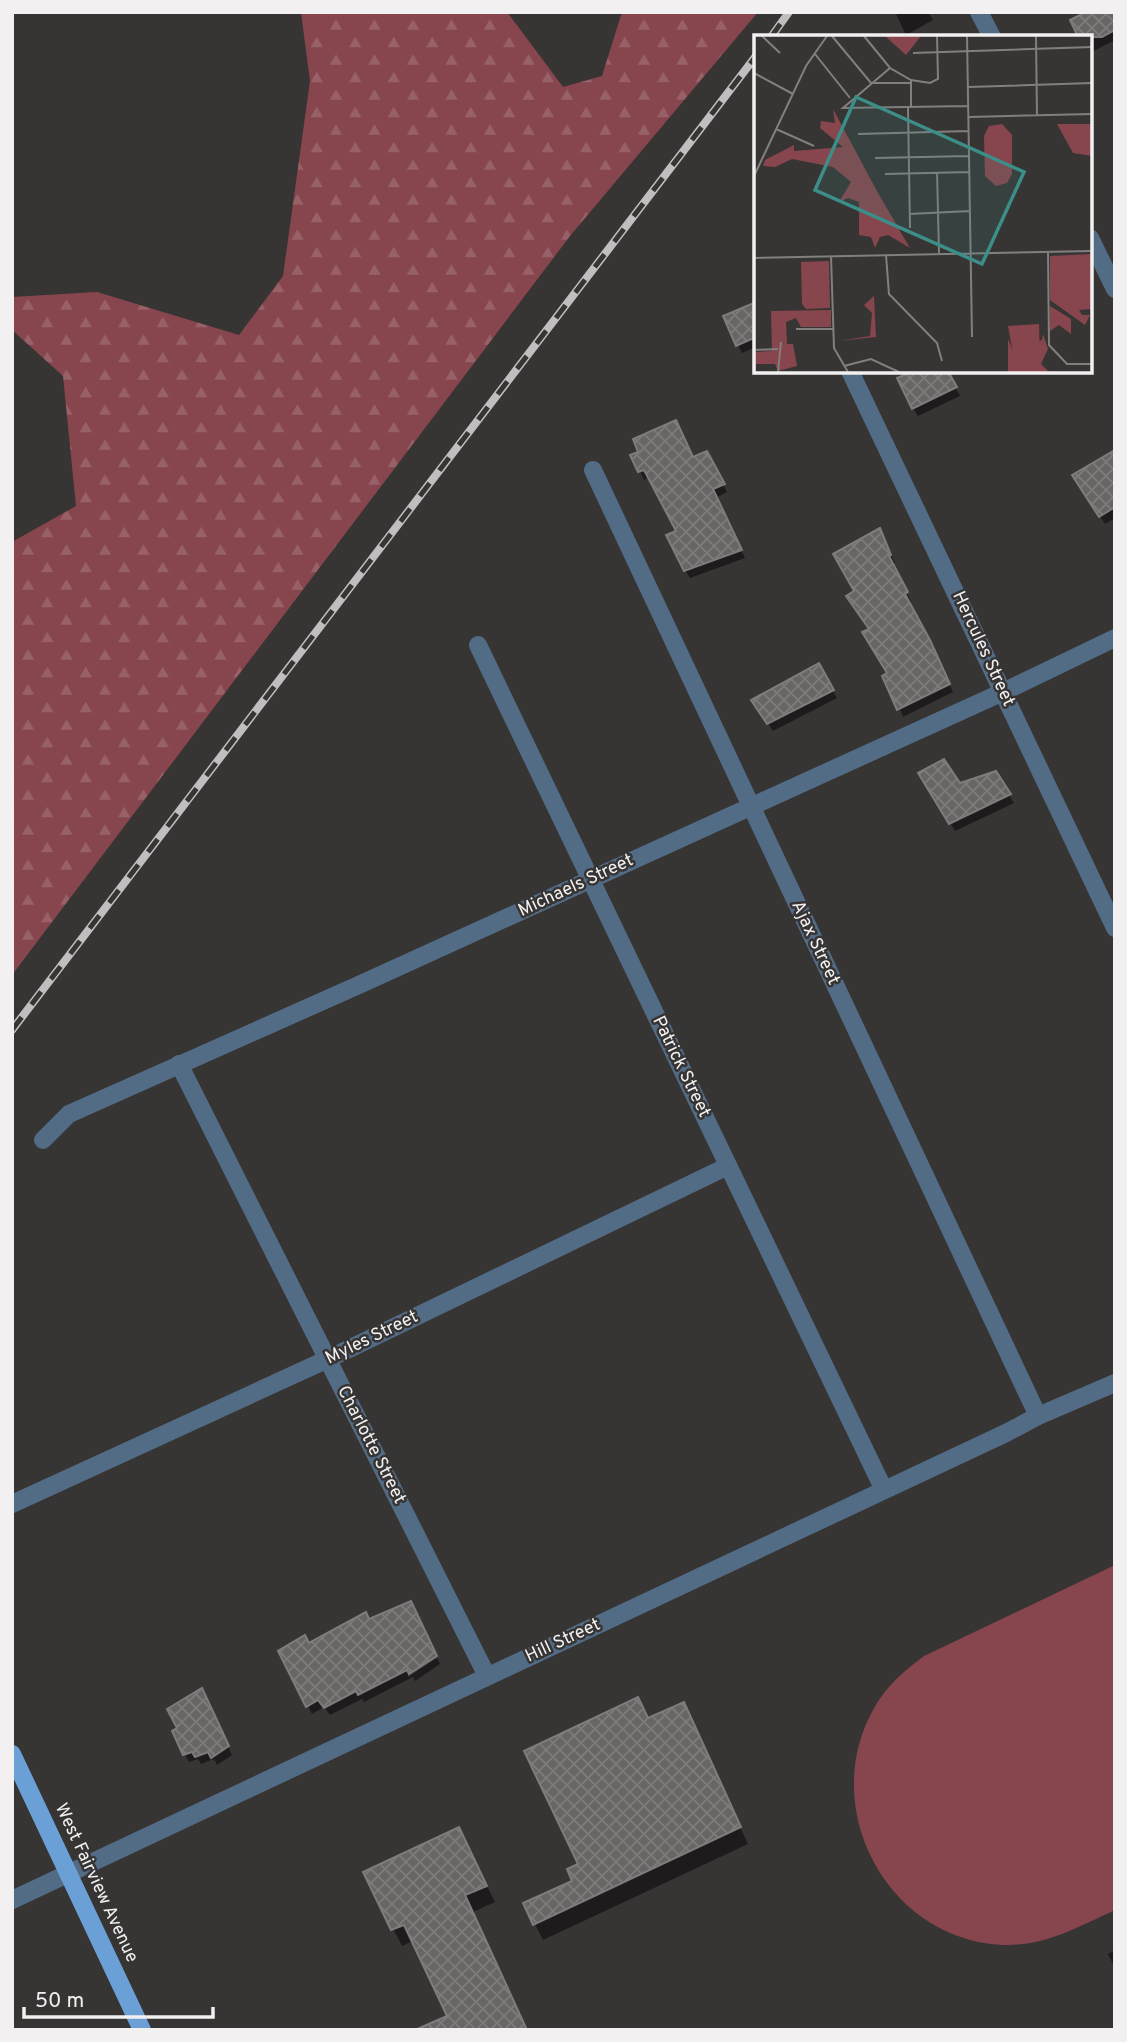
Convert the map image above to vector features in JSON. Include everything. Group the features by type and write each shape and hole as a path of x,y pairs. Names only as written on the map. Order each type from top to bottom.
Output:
{"main road":[{"name":"West Fairview Avenue","path":"12,1754 142,2030"}],"street":[{"path":"979,12 991,35"},
{"path":"1092,242 1115,289"},
{"name":"Hercules Street","path":"851,373 1115,928"},
{"name":"Ajax Street","path":"593,470 1038,1416"},
{"name":"Michaels Street","path":"43,1140 69,1114 1003,692 1115,638"},
{"name":"Patrick Street","path":"478,645 884,1490"},
{"name":"Charlotte Street","path":"179,1064 487,1676"},
{"name":"Myles Street","path":"12,1504 328,1359 728,1166"},
{"name":"Hill Street","path":"12,1900 1038,1416 1115,1383"}],"green space":[{"path":"301,12 507,12 563,87 602,76 622,12 758,12 570,236 12,975 12,542 76,506 63,376 12,330 12,297 97,292 239,335 283,276 310,81"},
{"path":"1115,1565 1115,1910 1074,1929 1033,1942 1004,1945 963,1938 927,1921 897,1895 874,1863 860,1827 854,1788 858,1748 873,1710 896,1680 924,1656"}],"building":[{"path":"1086,12 1115,12 1115,30 1102,37 1077,35 1070,20"},
{"path":"754,303 754,338 736,346 723,316"},
{"path":"908,373 949,373 957,387 912,409 897,378"},
{"path":"676,420 693,457 707,451 725,484 713,489 742,550 684,571 666,535 676,531 644,470 638,472 630,455 638,452 633,439"},
{"path":"1115,450 1115,507 1099,517 1072,475"},
{"path":"880,528 891,555 889,556 908,592 905,594 950,684 897,710 882,676 887,673 862,632 869,629 846,596 854,591 833,554"},
{"path":"819,663 834,690 767,724 751,700"},
{"path":"944,759 960,783 996,771 1011,794 949,824 918,773"},
{"path":"411,1601 437,1656 409,1674 407,1670 358,1695 356,1691 324,1708 318,1700 306,1707 278,1651 305,1635 309,1643 366,1612 369,1619"},
{"path":"202,1688 229,1746 211,1758 208,1752 195,1757 192,1752 183,1755 172,1731 177,1728 167,1709"},
{"path":"638,1697 648,1718 684,1702 741,1827 533,1925 523,1903 572,1881 567,1869 578,1864 524,1751"},
{"path":"459,1827 487,1886 465,1895 527,2030 415,2030 447,2016 404,1925 391,1930 363,1872"}],"railway":[{"path":"772,35 789,12"},
{"path":"12,1030 754,59"}]}
